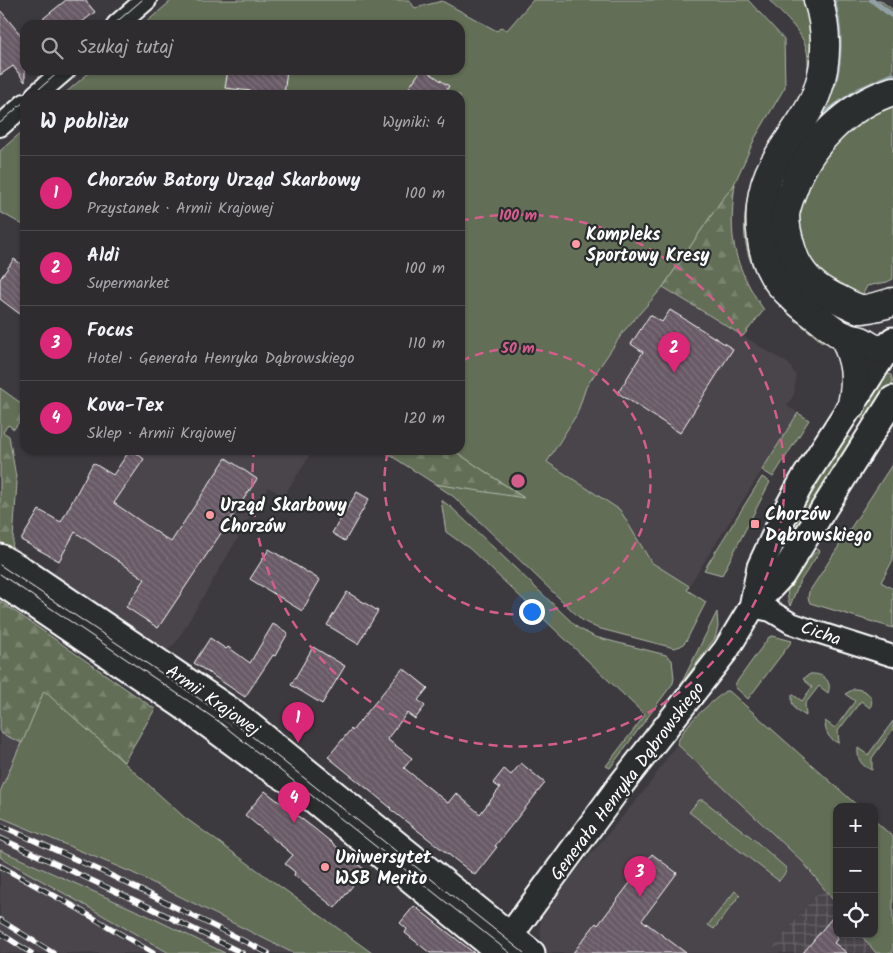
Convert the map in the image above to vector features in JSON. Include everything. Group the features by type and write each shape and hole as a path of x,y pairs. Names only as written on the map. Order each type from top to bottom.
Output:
{"main road":[{"path":"818,0 825,29 824,66 818,90 806,115 769,174 762,198 760,220 762,243 768,262 778,282 806,310 844,336 861,341 876,349 892,346 886,334 861,309 826,293 803,275 793,255 787,235 785,213 795,182 807,160 834,125 850,112 869,101 893,91"},
{"path":"861,309 893,302"},
{"path":"844,336 853,358 856,372 852,404"}],"street":[{"path":"123,20 146,0"},
{"path":"42,90 59,75"},
{"path":"0,126 20,108"},
{"name":"Generała Henryka Dąbrowskiego","path":"752,606 760,568 776,530 803,480 892,346"},
{"name":"Generała Henryka Dąbrowskiego","path":"503,947 620,787 726,650 752,606 782,575 893,399"},
{"name":"Armii Krajowej","path":"0,558 23,570 161,677 214,728 244,735"},
{"name":"Armii Krajowej","path":"0,582 161,677 227,707 259,762 292,783 503,947 532,953"},
{"name":"Cicha","path":"752,606 771,611 791,623 893,656"},
{"path":"214,728 227,707"}],"shaded area":[{"path":"663,287 789,364 796,376 794,394 787,406 798,413 689,586 531,487 577,414 586,387 624,331"},
{"path":"127,455 310,455 284,496 268,487 177,641 169,649 162,651 48,582 108,472 114,474"},
{"path":"0,733 22,743 0,792"},
{"path":"677,744 803,862 822,887 774,947 782,953 547,953 541,939 540,926 544,909 645,790"},
{"path":"0,817 133,873 293,953 225,953 144,914 0,850"},
{"path":"0,857 14,864 169,953 0,953"},
{"path":"822,887 833,900 833,938 863,938 876,953 782,953 774,947"}],"green space":[{"name":"Kompleks Sportowy Kresy","path":"172,0 409,0 415,8 442,1 497,31 501,27 507,30 533,0 748,0 784,39 785,87 755,138 732,189 721,201 663,287 624,331 586,387 577,414 547,462 620,510 651,562 689,586 687,590 706,602 686,641 681,646 674,648 597,628 583,621 454,497 435,484 523,497 460,455 465,455 465,90 69,90 86,75 465,75 465,20 149,20"},
{"path":"769,0 812,0 817,69 760,181 828,343 822,342 799,323 770,295 753,267 747,247 744,227 750,188 767,149 801,94 805,83 808,62 807,51 801,37"},
{"path":"829,0 880,0 893,10 893,80 854,98 824,122 808,140 795,161 784,184 778,208 777,231 781,255 793,277 805,290 826,305 849,317 845,324 813,304 799,291 779,262 773,246 770,229 773,193 780,176 820,107 832,72 835,41"},
{"path":"893,97 893,279 867,286 861,298 813,276 794,212 818,154"},
{"path":"20,133 20,223 0,212 0,151"},
{"path":"735,184 732,220 735,250 745,279 764,310 743,336 663,287 721,201"},
{"path":"886,373 891,375 893,382 868,422 856,415"},
{"path":"0,388 20,402 20,420 14,429 8,425 3,432 9,436 17,483 12,553 0,545"},
{"path":"798,413 809,420 773,477 762,470"},
{"path":"844,434 855,441 772,572 784,536"},
{"path":"390,455 460,455 524,498 435,484"},
{"path":"893,463 893,560 881,582 893,589 893,628 810,603 808,598 809,592"},
{"path":"762,477 770,482 722,575 704,570"},
{"path":"441,500 451,507 578,628 595,637 666,655 672,660 673,683 610,768 606,766 645,715 470,549 446,532"},
{"path":"818,549 820,551 799,583 790,606 788,589 790,582 799,569"},
{"path":"0,601 155,709 124,762 44,691 22,743 0,733"},
{"path":"717,612 718,627 715,638 680,686"},
{"path":"773,636 792,641 748,699 735,687 736,683 769,637"},
{"path":"810,674 825,678 828,681 829,688 828,693 819,686 805,704 806,716 795,709 792,702 792,694 802,701 812,687 803,679"},
{"path":"854,689 862,690 868,694 872,700 870,708 861,701 838,731 839,743 835,742 828,735 825,721 835,728 855,701 845,694"},
{"path":"44,690 184,817 372,953 293,953 133,873 0,817 0,792"},
{"path":"725,691 729,691 855,803 833,803 833,900 803,862 677,744 685,729"},
{"path":"893,721 893,729 872,758 872,770 860,762 858,748 868,755"},
{"path":"699,800 703,800 751,837 786,868 786,872 779,881 689,812"},
{"path":"878,824 893,837 893,953 876,953 863,938 878,938"},
{"path":"0,850 144,914 225,953 169,953 0,857"},
{"path":"735,891 740,895 714,929 708,925"}],"building":[{"path":"66,0 85,0 95,12 85,20 41,20"},
{"path":"0,10 20,34 20,75 25,75 25,82 13,66 0,75"},
{"path":"227,75 286,75 285,90 225,88"},
{"path":"418,75 432,75 449,86 446,90 407,90"},
{"path":"14,259 20,263 20,314 0,299 0,279"},
{"path":"670,310 733,349 680,433 618,393 643,352 631,344 650,315 662,322"},
{"path":"127,455 139,455 144,459 114,503 171,542 226,458 257,479 158,628 126,607 145,579 75,532 59,561 21,540 39,510 61,522 93,463 113,475"},
{"path":"357,492 369,499 345,541 332,533"},
{"path":"269,549 320,580 302,611 250,579"},
{"path":"347,592 378,611 358,644 327,625"},
{"path":"273,624 288,633 275,656 273,655 245,697 194,663 210,638 226,649 228,647 250,663"},
{"path":"313,647 345,666 322,704 291,685"},
{"path":"403,668 428,688 418,700 425,706 415,719 407,713 387,739 412,758 404,768 448,803 456,793 480,814 500,788 493,783 504,769 511,775 521,763 545,783 495,846 497,847 475,875 390,809 328,757 351,729 352,731"},
{"name":"Uniwersytet WSB Merito","path":"265,791 365,870 335,908 294,875 295,872 285,864 293,855 245,815"},
{"path":"652,854 677,873 642,920 686,953 573,953 596,923 598,925"},
{"path":"414,906 474,953 430,953 405,933 407,929 400,923"},
{"path":"833,917 833,938 837,938 834,943 847,953 803,953"}],"waterway":[{"path":"833,0 838,21 839,42 834,84"},
{"path":"872,0 893,16"},
{"path":"825,111 827,112 859,90 893,75"}],"tram line":[{"path":"119,20 142,0"},
{"path":"38,90 55,75"},
{"path":"0,123 20,105"},
{"path":"0,565 244,730 524,953"},
{"path":"0,574 218,721 510,953"}],"railway":[{"path":"0,825 110,875 268,953"},
{"path":"0,838 147,906 242,953"},
{"path":"0,866 153,953"},
{"path":"0,920 53,953"},
{"path":"0,933 31,953"}],"place":[{"name":"Kompleks Sportowy Kresy","path":"576,244"},
{"name":"Aldi","path":"674,373"},
{"name":"Urząd Skarbowy Chorzów","path":"210,515"},
{"name":"Chorzów Dąbrowskiego","path":"755,524"},
{"name":"Chorzów Batory Urząd Skarbowy","path":"298,743"},
{"name":"Kova-Tex","path":"294,823"},
{"name":"Uniwersytet WSB Merito","path":"325,867"},
{"name":"Focus","path":"640,897"}]}
